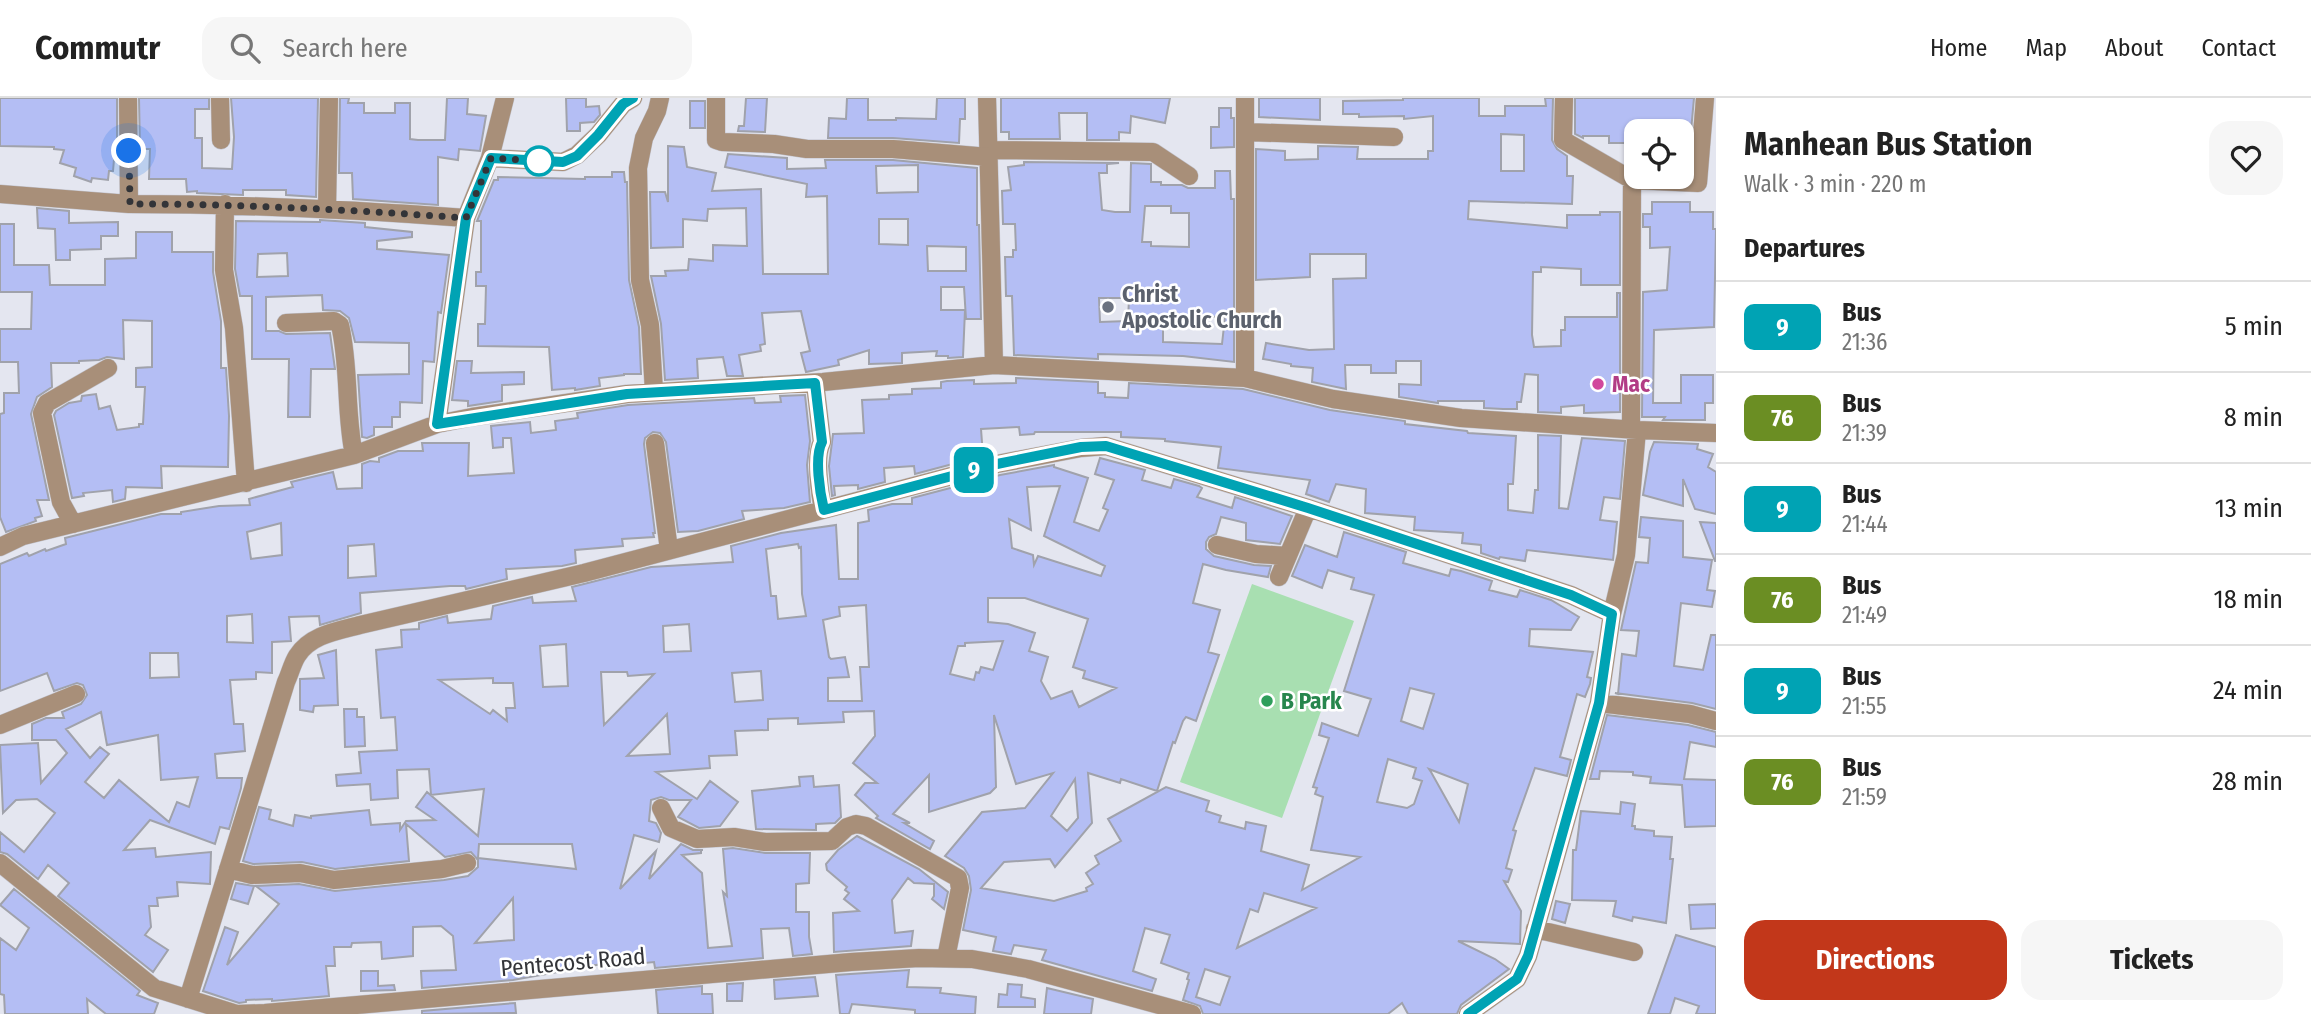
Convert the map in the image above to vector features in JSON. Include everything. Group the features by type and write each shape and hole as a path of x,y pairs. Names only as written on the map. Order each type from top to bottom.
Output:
{"street":[{"path":"128,98 130,204"},
{"path":"220,98 221,140"},
{"path":"327,208 329,98"},
{"path":"437,424 466,218 491,158 505,98"},
{"path":"491,158 563,162 577,156 623,104 633,98"},
{"path":"654,392 650,325 640,280 638,168 644,138 657,111 659,98"},
{"path":"716,98 716,140 722,142 774,144 807,149 893,149 988,154 1153,152 1189,176"},
{"path":"987,98 994,365"},
{"path":"1245,98 1245,378"},
{"path":"1564,98 1563,140 1624,175"},
{"path":"1694,183 1698,183 1705,98"},
{"path":"1245,132 1394,137"},
{"path":"1468,1014 1517,979 1528,956 1599,703 1612,614 1626,555 1634,429 1632,189"},
{"path":"0,194 130,204 327,208 466,218"},
{"path":"225,204 224,270 234,328 247,483"},
{"path":"286,323 334,321 340,325 345,348 349,433 354,455"},
{"path":"0,547 23,536 354,455 437,424 627,394 815,383 994,365 1245,378 1333,399 1461,418 1716,433"},
{"path":"73,524 61,502 43,413 47,403 108,368"},
{"path":"815,383 822,442 818,450 824,510"},
{"path":"655,443 669,551"},
{"path":"188,999 286,682 297,656 311,641 359,625 584,573 997,464 1081,447 1106,446 1308,508 1571,595 1612,614"},
{"path":"1279,577 1308,508"},
{"path":"1217,545 1256,554 1288,556"},
{"path":"0,725 76,694"},
{"path":"1599,703 1690,714 1716,721"},
{"path":"661,808 671,828 697,839 734,837 765,842 832,841 848,827 856,824 866,826 958,878 960,888 946,958"},
{"name":"Pentecost Road","path":"0,863 154,988 237,1014 851,962 946,958 972,959 1028,969 1192,1014"},
{"path":"228,869 252,875 300,873 334,880 442,869 467,863"},
{"path":"1535,929 1634,952"}],"green space":[{"name":"B Park","path":"1252,584 1354,621 1282,818 1180,782"}],"building":[{"path":"0,98 117,98 117,148 113,171 109,171 108,180 92,178 91,182 74,176 76,168 60,163 64,150 54,147 0,146"},
{"path":"139,98 209,98 209,109 195,109 195,138 202,138 202,168 232,169 234,137 231,98 318,98 316,197 286,195 286,190 243,190 243,195 187,192 186,179 149,179 150,149 140,149"},
{"path":"340,98 349,98 348,103 364,103 364,113 395,113 395,103 410,103 410,139 445,140 447,98 468,98 467,114 486,116 480,151 459,149 458,160 438,157 438,205 353,199 352,173 339,173"},
{"path":"566,98 586,98 586,107 599,106 600,115 594,122 580,123 580,131 567,131"},
{"path":"746,98 767,98 765,132 738,131 739,126 744,126"},
{"path":"847,98 868,98 868,120 896,120 936,119 937,98 965,98 965,119 960,119 959,143 893,138 828,138 829,118 846,119"},
{"path":"1001,98 1170,98 1165,123 1131,116 1130,133 1119,132 1119,140 1087,140 1087,113 1059,113 1060,139 1009,139 1009,132 1001,132"},
{"path":"1259,98 1320,98 1320,120 1259,117"},
{"path":"1479,98 1479,116 1505,116 1505,106 1546,106 1545,98 1553,98 1552,140 1557,149 1567,156 1567,176 1573,176 1572,204 1469,201 1468,219 1567,228 1567,215 1620,212 1620,285 1581,285 1581,269 1541,267 1541,272 1533,272 1532,335 1534,347 1561,346 1561,330 1565,330 1565,317 1617,317 1617,293 1620,293 1620,412 1584,413 1584,405 1561,407 1561,413 1538,412 1538,375 1525,374 1521,402 1517,402 1517,409 1484,408 1484,401 1438,403 1399,397 1399,384 1421,385 1421,361 1396,361 1396,373 1371,373 1371,365 1345,365 1346,389 1312,382 1313,368 1263,359 1266,343 1309,350 1334,349 1333,279 1366,278 1366,254 1310,254 1310,277 1256,280 1256,149 1285,151 1285,160 1318,159 1318,146 1358,147 1357,159 1428,159 1428,151 1433,151 1433,116 1404,119 1404,116 1359,117 1359,114 1343,114 1343,101","holes":["1501,134 1524,135 1524,171 1501,171"]},
{"path":"1575,98 1694,98 1692,119 1624,119 1624,143 1609,143 1609,136 1583,138 1575,134"},
{"path":"690,101 705,101 705,128 690,128"},
{"path":"1219,108 1231,108 1231,118 1234,118 1234,147 1211,148 1211,127 1219,127"},
{"path":"668,146 684,147 687,167 716,173 712,191 761,189 763,274 828,274 827,196 806,197 807,184 725,167 728,154 787,158 787,169 826,168 825,160 893,160 977,168 981,319 966,319 964,287 941,287 941,310 965,310 963,357 936,356 937,351 902,353 902,363 869,364 869,350 838,360 839,365 806,372 801,353 810,351 801,311 762,313 765,344 760,345 761,351 739,355 743,376 727,376 723,357 697,359 698,378 665,380 661,324 651,276 666,276 665,271 688,270 689,259 713,261 713,245 747,246 746,208 708,209 707,221 683,219 683,247 651,248 650,192 665,192 668,202","holes":["918,165 918,192 877,193 876,166","879,219 908,219 908,245 879,244","927,246 966,247 966,271 928,271"]},
{"path":"1024,162 1119,163 1107,164 1107,173 1099,173 1102,210 1115,212 1130,212 1131,163 1151,164 1151,182 1188,188 1215,188 1215,171 1230,171 1231,199 1234,199 1234,362 1183,356 1098,354 1098,359 1014,355 1012,296 1006,296 1005,257 1013,257 1013,250 1016,250 1015,224 1003,224 1002,191 1011,190 1008,167 1024,165","holes":["1145,206 1171,206 1171,213 1189,213 1189,247 1151,246 1151,242 1142,242","1099,298 1129,298 1128,321 1100,322","1163,316 1225,317 1222,344 1163,342"]},
{"path":"612,172 624,172 627,182 629,280 639,327 641,374 599,378 600,386 552,390 549,347 478,346 478,324 485,324 486,286 476,286 476,272 481,272 481,221 477,221 494,180 498,180 498,177 585,179 612,177"},
{"path":"1652,202 1690,202 1690,212 1713,212 1713,229 1716,229 1714,327 1654,330 1653,403 1681,403 1681,375 1713,375 1713,403 1705,403 1705,420 1642,417 1643,292 1667,290 1670,247 1650,248 1650,227 1643,227 1643,214 1652,214"},
{"path":"37,208 69,211 69,223 118,222 118,236 101,236 101,249 70,250 70,260 56,260 55,229 38,228"},
{"path":"236,221 365,223 365,227 412,232 412,237 377,241 377,249 449,255 441,313 438,312 434,362 423,361 422,403 400,402 400,417 392,417 392,427 374,427 374,435 367,438 362,437 358,375 409,374 409,343 355,342 349,318 340,311 323,310 322,295 266,297 266,331 286,334 330,333 335,369 311,369 310,417 288,417 289,359 252,359 252,296 240,296 235,269","holes":["287,253 288,276 257,277 258,254"]},
{"path":"0,224 14,224 14,265 49,265 50,285 105,285 105,259 136,258 136,232 172,232 172,252 213,252 213,272 221,321 221,368 226,368 228,467 161,466 162,488 126,487 125,499 113,502 112,490 83,493 84,496 72,498 54,415 56,411 69,403 81,401 82,396 96,394 99,409 110,406 117,430 143,424 145,387 136,387 136,368 152,367 152,321 123,320 124,359 107,357 79,363 51,363 52,387 37,397 31,414 49,500 37,500 42,516 35,518 36,521 6,532 0,517 0,414 4,413 4,393 19,393 18,362 0,362 0,329 31,329 32,292 0,292"},
{"path":"457,361 472,361 471,373 524,372 524,384 502,385 502,401 468,406 468,401 452,400"},
{"path":"1016,378 1098,382 1098,393 1105,393 1105,397 1128,398 1129,383 1243,389 1330,410 1405,421 1405,424 1468,433 1516,436 1513,484 1508,484 1508,510 1533,513 1535,490 1538,490 1538,435 1561,436 1559,508 1568,509 1582,438 1625,441 1620,499 1604,497 1600,520 1617,522 1613,560 1527,550 1525,561 1499,559 1481,553 1481,545 1462,543 1463,533 1414,530 1415,517 1365,513 1366,489 1336,484 1329,502 1306,494 1310,480 1218,468 1221,447 1165,439 1121,437 1121,432 1035,432 1020,435 1019,427 981,429 983,456 915,474 914,466 884,468 885,482 858,489 858,485 834,486 835,495 832,496 829,466 833,434 864,433 862,400 889,399 889,395 912,394 912,389 941,388 941,382 947,381 974,380 974,384 1016,383"},
{"path":"805,395 810,441 807,465 810,502 784,508 742,511 744,519 698,531 678,532 666,442 660,433 653,432 645,438 644,444 654,537 622,539 623,546 575,550 576,563 506,569 507,579 466,589 465,586 450,586 360,593 361,613 320,625 319,616 289,617 291,641 272,642 272,673 256,672 256,679 230,680 234,724 243,724 245,751 215,754 217,778 242,778 229,829 220,827 215,844 150,820 124,850 155,848 156,857 211,852 210,884 177,882 178,896 157,898 158,906 149,906 151,927 145,935 168,950 153,972 58,896 69,883 48,865 38,879 7,854 0,852 0,832 24,852 55,813 37,799 16,800 3,813 0,745 38,743 41,783 67,753 56,740 32,740 32,724 46,718 64,718 62,712 81,704 87,695 83,685 77,683 54,691 47,673 0,691 0,564 27,553 29,556 66,544 65,538 161,514 181,514 219,506 250,505 249,499 293,487 291,482 333,472 337,489 362,488 362,464 379,462 379,458 398,451 423,451 422,443 469,443 468,476 514,473 511,438 503,438 503,447 493,448 491,426 530,422 531,433 556,430 555,421 578,418 577,413 628,405 754,398 755,403 781,402 780,396","holes":["281,523 282,555 251,559 247,532","374,544 376,576 348,578 348,546","252,614 253,643 227,642 227,616","150,653 178,653 179,677 150,678","101,712 107,745 158,735 161,780 198,777 189,807 177,802 169,822 119,780 104,798 85,782 109,754 100,747 90,758 66,729"]},
{"path":"1654,442 1698,444 1697,449 1713,454 1708,467 1716,472 1716,514 1695,509 1683,479 1683,506 1643,495"},
{"path":"1100,458 1145,470 1142,480 1171,488 1174,479 1199,486 1202,488 1197,497 1232,508 1235,497 1292,516 1280,544 1246,540 1246,523 1221,517 1216,534 1206,542 1206,549 1214,556 1271,566 1268,577 1203,564 1193,603 1220,610 1208,652 1219,655 1196,721 1186,717 1183,721 1157,791 1121,779 1120,783 1088,773 1092,823 1055,867 1050,859 1004,862 981,888 1054,901 1087,891 1086,888 1093,884 1086,873 1099,864 1095,856 1121,841 1108,819 1166,787 1209,801 1206,811 1221,816 1219,822 1245,829 1246,822 1266,826 1261,851 1309,865 1302,890 1360,857 1311,850 1323,797 1315,794 1317,788 1313,787 1329,738 1319,735 1322,723 1358,736 1371,699 1344,691 1374,595 1351,589 1354,578 1328,570 1322,588 1292,576 1305,545 1337,557 1344,532 1406,552 1403,563 1449,576 1451,569 1461,571 1492,581 1489,590 1517,597 1520,590 1551,600 1579,617 1571,630 1530,629 1529,646 1593,652 1587,677 1591,678 1590,684 1585,697 1577,694 1560,757 1571,760 1567,776 1535,768 1513,830 1516,831 1506,868 1512,870 1508,882 1504,881 1521,911 1520,944 1458,941 1509,969 1461,1005 1457,1014 1408,1014 1402,1003 1388,1014 1203,1014 1200,1006 1183,1000 1189,973 1161,963 1170,935 1145,928 1133,971 1156,979 1152,991 1042,960 1046,950 1014,945 1011,954 993,951 996,937 963,930 971,890 969,876 964,868 945,856 982,812 1025,808 1053,773 1016,784 994,715 996,787 990,793 929,812 929,775 893,814 934,841 930,849 876,818 878,816 855,795 865,783 877,783 853,763 875,736 874,711 843,712 844,722 798,724 798,718 768,719 768,730 735,731 737,755 709,756 710,768 656,772 697,799 710,781 738,802 720,826 699,828 678,817 691,800 669,800 661,797 651,800 649,821 656,823 661,833 659,842 634,835 620,889 656,851 649,879 681,844 693,850 701,850 701,853 682,855 702,873 708,948 732,946 723,892 727,896 723,849 810,853 809,883 796,884 796,912 809,912 812,954 793,956 789,928 761,929 763,958 655,968 654,962 614,966 613,962 513,980 422,988 421,971 456,970 453,936 441,926 413,927 413,956 382,959 381,942 334,947 335,966 326,966 329,996 272,1001 246,1000 239,1003 203,991 225,927 238,932 227,965 279,904 256,886 299,884 335,891 468,876 478,867 478,860 471,852 445,857 406,824 409,861 335,869 302,862 253,864 243,861 259,807 271,810 269,819 293,826 295,815 311,818 369,810 371,825 400,823 400,830 406,821 435,820 416,807 427,792 478,836 484,789 431,795 429,769 397,770 398,798 371,800 370,784 337,786 336,775 361,773 359,752 397,750 395,717 381,718 376,650 402,647 401,630 419,629 419,623 447,616 448,623 491,619 493,606 532,597 533,603 576,601 572,587 651,567 733,562 731,546 781,533 836,525 839,579 858,579 858,523 869,521 868,510 892,504 912,504 912,498 1000,475 1054,465 1088,478 1074,522 1099,531 1108,510 1103,508 1114,480 1095,474","holes":["1060,486 1044,536 1105,566 1101,576 1038,556 1034,565 1033,555 1012,548 1009,519 1031,530 1027,487","798,544 799,548 801,547 802,594 806,616 778,619 776,596 771,596 766,549","988,598 1025,598 1088,619 1073,667 1085,671 1083,678 1116,688 1079,707 1072,691 1051,699 1041,681 1048,657 1029,651 1035,633 1008,624 988,622","866,605 869,667 860,667 862,701 828,701 828,678 849,677 845,657 829,657 823,620 840,616 839,607","689,624 691,651 664,652 663,626","1003,641 993,670 981,667 974,680 950,674 958,646 965,646 965,643","566,644 568,686 543,687 540,646","761,671 763,700 735,702 732,673","601,672 627,672 628,676 654,674 604,725","493,678 493,683 513,683 515,708 506,708 507,721 493,710 490,714 439,680","1410,688 1434,694 1423,729 1401,721","667,714 670,754 627,756","1388,759 1416,768 1413,778 1422,781 1414,804 1407,808 1377,802","1429,769 1468,784 1459,822","1075,779 1078,818 1067,831 1051,816","479,844 572,844 576,869 478,858","1264,893 1316,908 1237,948 1250,909 1258,912","513,898 514,940 475,943","1205,969 1230,977 1220,1005 1196,997"]},
{"path":"1641,517 1683,521 1683,557 1712,560 1707,590 1715,591 1712,607 1681,603 1674,666 1703,670 1711,635 1716,635 1716,709 1618,693 1622,654 1636,656 1639,631 1621,630 1636,562 1648,563 1650,538 1639,537"},
{"path":"1700,522 1716,523 1716,561 1715,561"},
{"path":"336,650 338,705 314,706 313,712 300,710 300,679 324,678 318,655"},
{"path":"344,709 357,709 357,717 364,717 365,746 345,747"},
{"path":"1607,715 1688,725 1716,732 1716,747 1690,742 1684,779 1716,780 1716,826 1685,827 1682,785 1650,783 1651,777 1633,775 1633,772 1600,771 1599,779 1590,779"},
{"path":"813,776 814,787 839,785 841,817 835,823 816,824 816,830 756,829 752,791 800,786 799,777"},
{"path":"1621,802 1635,804 1632,826 1635,826 1635,829 1654,831 1654,836 1672,837 1670,859 1673,859 1666,923 1633,917 1632,921 1613,916 1616,901 1572,900 1573,850 1576,850 1581,811 1620,814"},
{"path":"857,836 919,869 948,892 944,909 932,899 934,884 914,883 908,878 892,900 895,933 913,931 911,946 834,952 833,913 859,911 844,899 849,893 845,890 847,887 827,870 826,864 838,850"},
{"path":"236,883 254,886 248,904 231,899"},
{"path":"14,889 140,991 137,995 158,1003 154,1014 106,1014 87,999 88,1014 5,1014 4,995 0,994 0,938 16,950 29,928 0,905"},
{"path":"1556,901 1570,904 1565,923 1552,919"},
{"path":"1716,904 1716,928 1691,929 1689,905"},
{"path":"1676,935 1716,947 1716,1014 1696,1014 1699,1006 1675,998 1670,1014 1648,1014"},
{"path":"909,970 907,987 941,988 940,993 976,997 975,1014 915,1014 915,1010 852,1004 849,1014 840,1014 836,975"},
{"path":"361,971 378,971 378,986 394,985 395,990 361,991"},
{"path":"815,977 818,996 775,999 774,980"},
{"path":"743,983 742,1001 727,1001 727,984"},
{"path":"1008,984 1022,985 1021,997 1035,999 1035,1007 998,1007 999,994 1007,995"},
{"path":"702,986 702,994 712,994 713,1014 658,1014 656,990"},
{"path":"1047,988 1093,999 1091,1014 1044,1014"},
{"path":"515,1003 516,1013 422,1014 422,1011"}],"bus line":[{"name":"9","path":"633,98 623,104 577,156 563,162 491,158 466,218 437,424 627,394 815,383 822,442 818,450 824,510 997,464 1081,447 1106,446 1308,508 1571,595 1612,614 1599,703 1528,956 1517,979 1468,1014"}],"place":[{"name":"Christ Apostolic Church","path":"1108,307"},
{"name":"Mac","path":"1598,384"},
{"name":"B Park","path":"1267,701"}],"route":[{"path":"129,151 130,204 327,208 466,218 491,158 543,161 539,161"}]}
